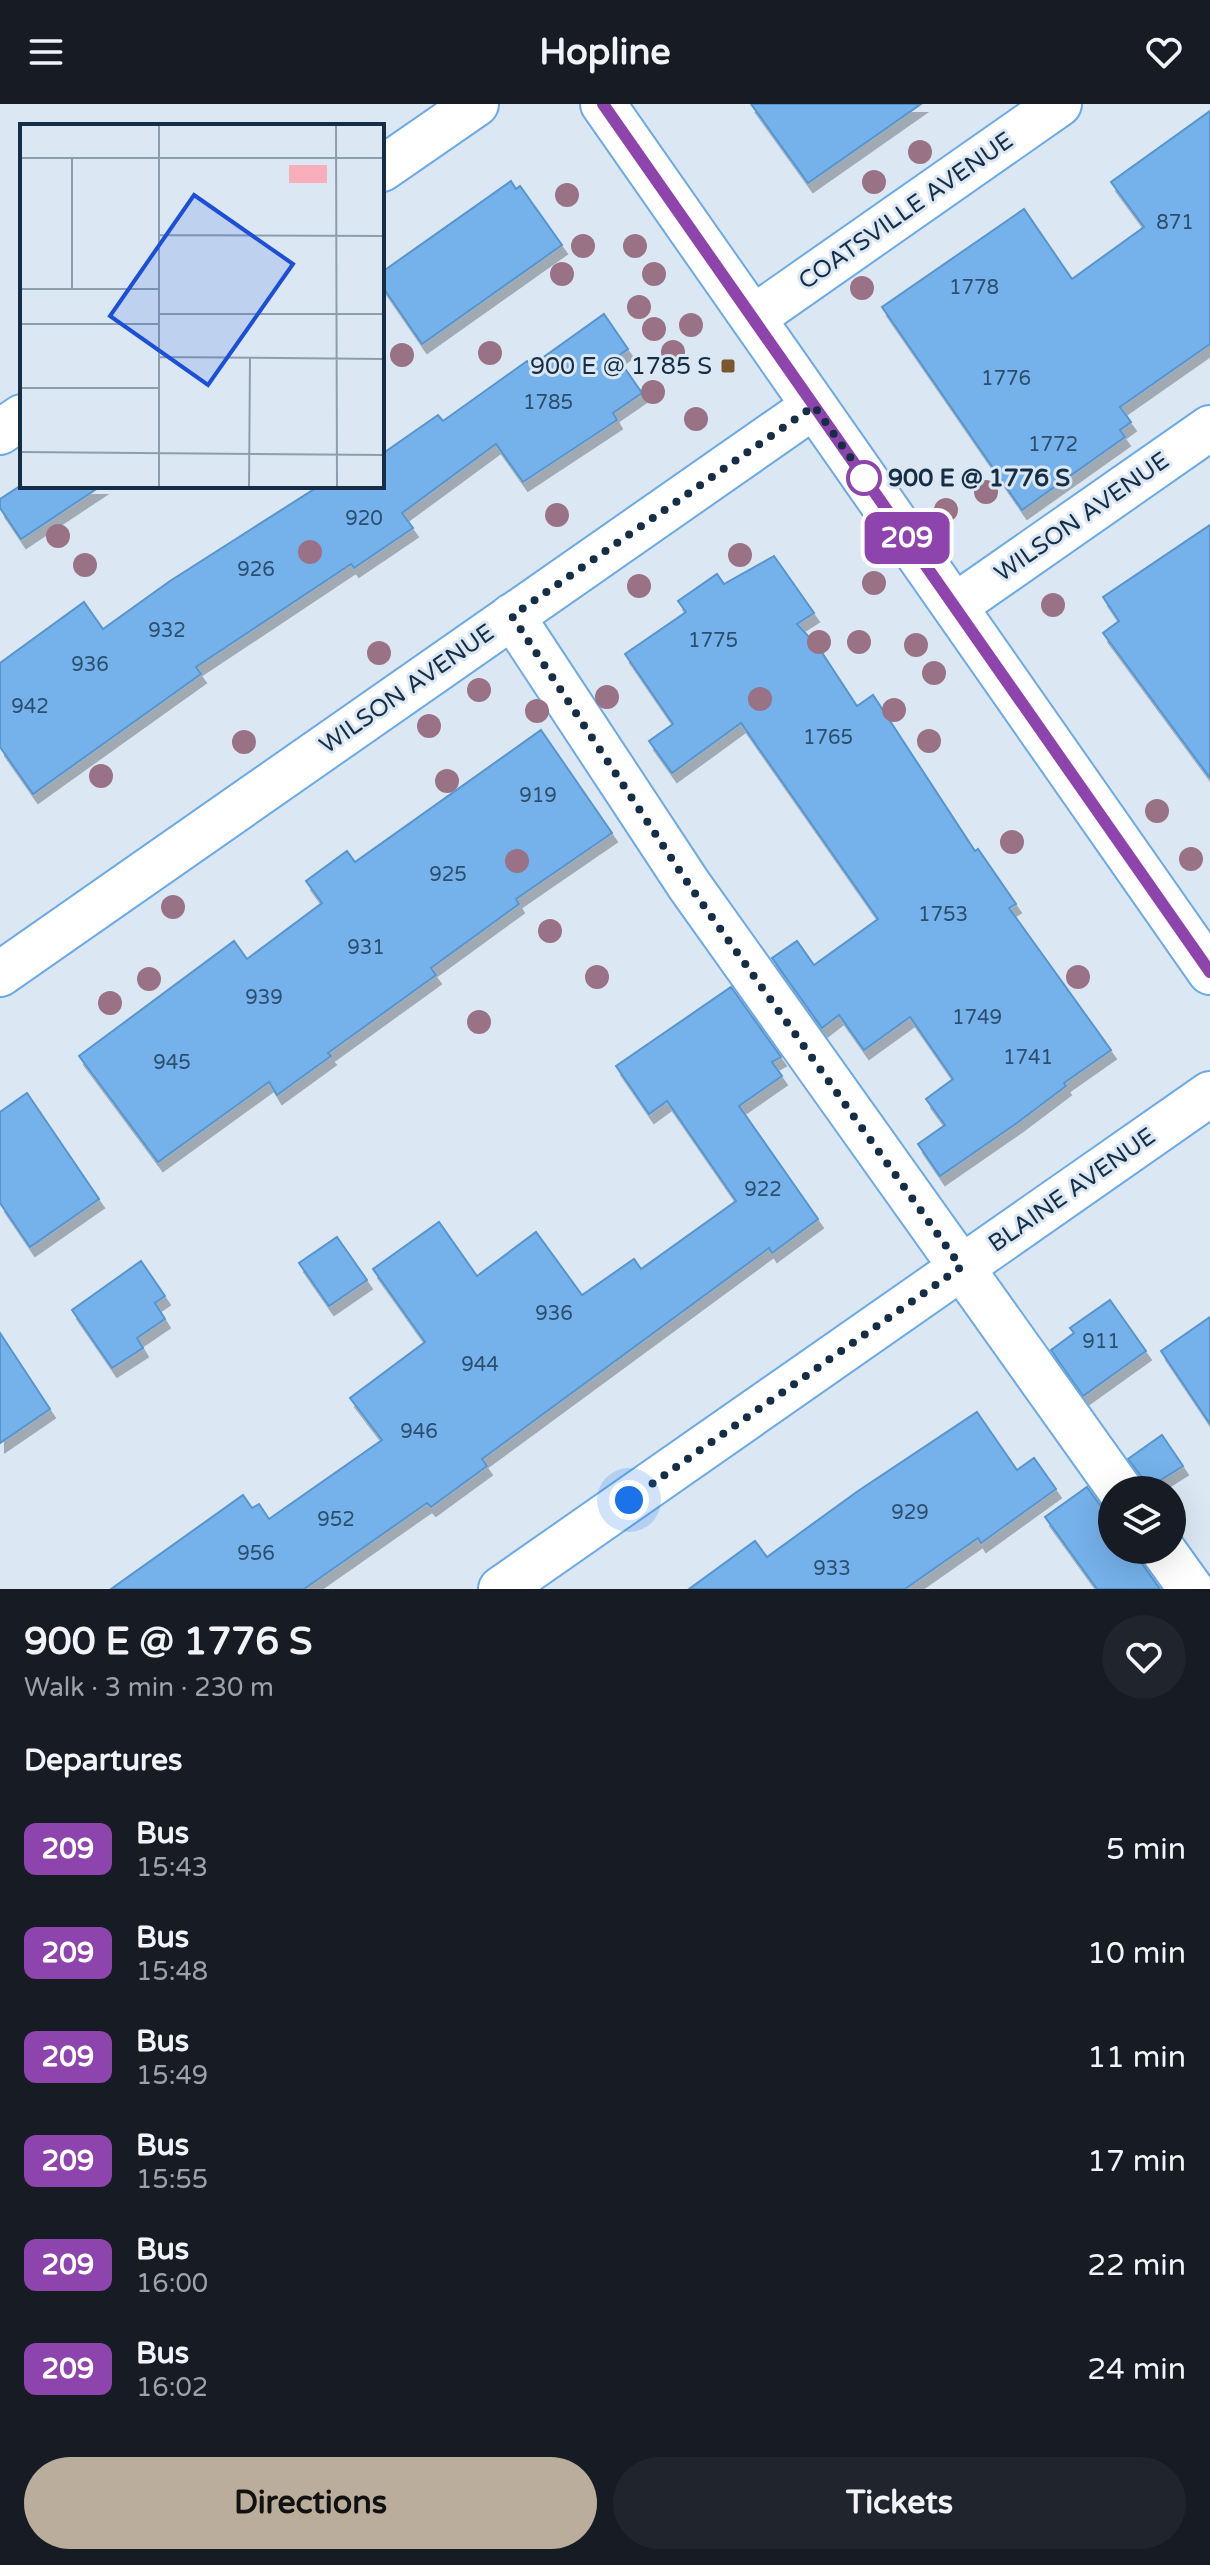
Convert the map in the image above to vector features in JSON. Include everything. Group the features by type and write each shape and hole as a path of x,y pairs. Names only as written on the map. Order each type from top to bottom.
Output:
{"street":[{"path":"384,168 476,104"},
{"path":"603,104 1210,972"},
{"name":"COATSVILLE AVENUE","path":"753,318 1059,104"},
{"name":"WILSON AVENUE","path":"0,974 814,406"},
{"path":"0,432 20,418"},
{"name":"WILSON AVENUE","path":"955,606 1210,428"},
{"path":"512,616 689,885 1110,1476"},
{"name":"BLAINE AVENUE","path":"501,1589 1210,1094"},
{"path":"1173,1564 1191,1589"}],"building":[{"path":"751,104 921,104 808,183"},
{"path":"1210,111 1210,344 1120,407 1131,422 1120,430 1125,437 1022,510 882,307 1024,209 1072,279 1144,227 1111,182"},
{"path":"511,181 516,189 520,186 562,245 422,344 384,289 384,271"},
{"path":"604,314 628,349 617,357 642,393 613,413 617,420 523,482 496,444 402,513 413,528 354,568 351,564 196,667 201,674 33,794 0,747 0,663 84,602 103,629 170,581 316,488 384,488 384,453 438,415 443,421 527,361 531,366"},
{"path":"20,486 98,488 21,539 0,508 0,499"},
{"path":"1210,525 1210,778 1103,633 1119,621 1103,597"},
{"path":"774,556 814,613 797,624 819,648 857,706 873,695 975,851 978,849 1016,904 1009,908 1111,1050 1064,1083 1066,1086 1017,1123 940,1176 918,1144 945,1125 926,1099 953,1079 910,1017 864,1050 839,1015 822,1028 772,958 797,941 814,965 878,919 741,723 672,773 649,741 673,724 625,654 686,612 678,601 717,574 724,584"},
{"path":"541,730 612,833 516,899 519,904 431,968 436,975 328,1053 331,1056 277,1095 269,1082 158,1162 79,1056 234,941 247,959 322,903 306,881 347,851 355,862"},
{"path":"731,987 781,1057 772,1062 782,1076 739,1106 818,1219 772,1253 769,1248 482,1459 487,1466 431,1507 427,1503 304,1589 111,1589 243,1495 252,1508 259,1504 269,1519 382,1440 350,1398 425,1342 373,1269 439,1222 477,1276 536,1232 582,1295 634,1259 641,1269 736,1201 667,1101 649,1114 616,1066"},
{"path":"27,1093 99,1199 30,1247 0,1203 0,1112"},
{"path":"337,1237 367,1280 329,1306 299,1263"},
{"path":"141,1261 165,1296 155,1303 165,1319 137,1338 143,1348 112,1368 72,1310"},
{"path":"1110,1300 1146,1351 1083,1396 1051,1350 1074,1333 1070,1328"},
{"path":"1210,1317 1210,1424 1161,1351"},
{"path":"0,1333 50,1409 0,1443"},
{"path":"977,1412 1017,1470 1034,1458 1056,1489 981,1543 978,1538 905,1589 689,1589 755,1541 767,1557 858,1491"},
{"path":"1162,1435 1183,1466 1167,1476 1141,1476 1128,1459"},
{"path":"1087,1487 1098,1502 1098,1564 1143,1564 1160,1589 1097,1589 1045,1517"}],"bus line":[{"name":"209","path":"603,104 1210,972"}],"place":[{"name":"900 E @ 1785 S","path":"728,366"},
{"name":"900 E @ 1776 S","path":"864,478"}],"route":[{"path":"629,1500 961,1267 689,885 512,616 814,406 867,481 864,478"}]}
